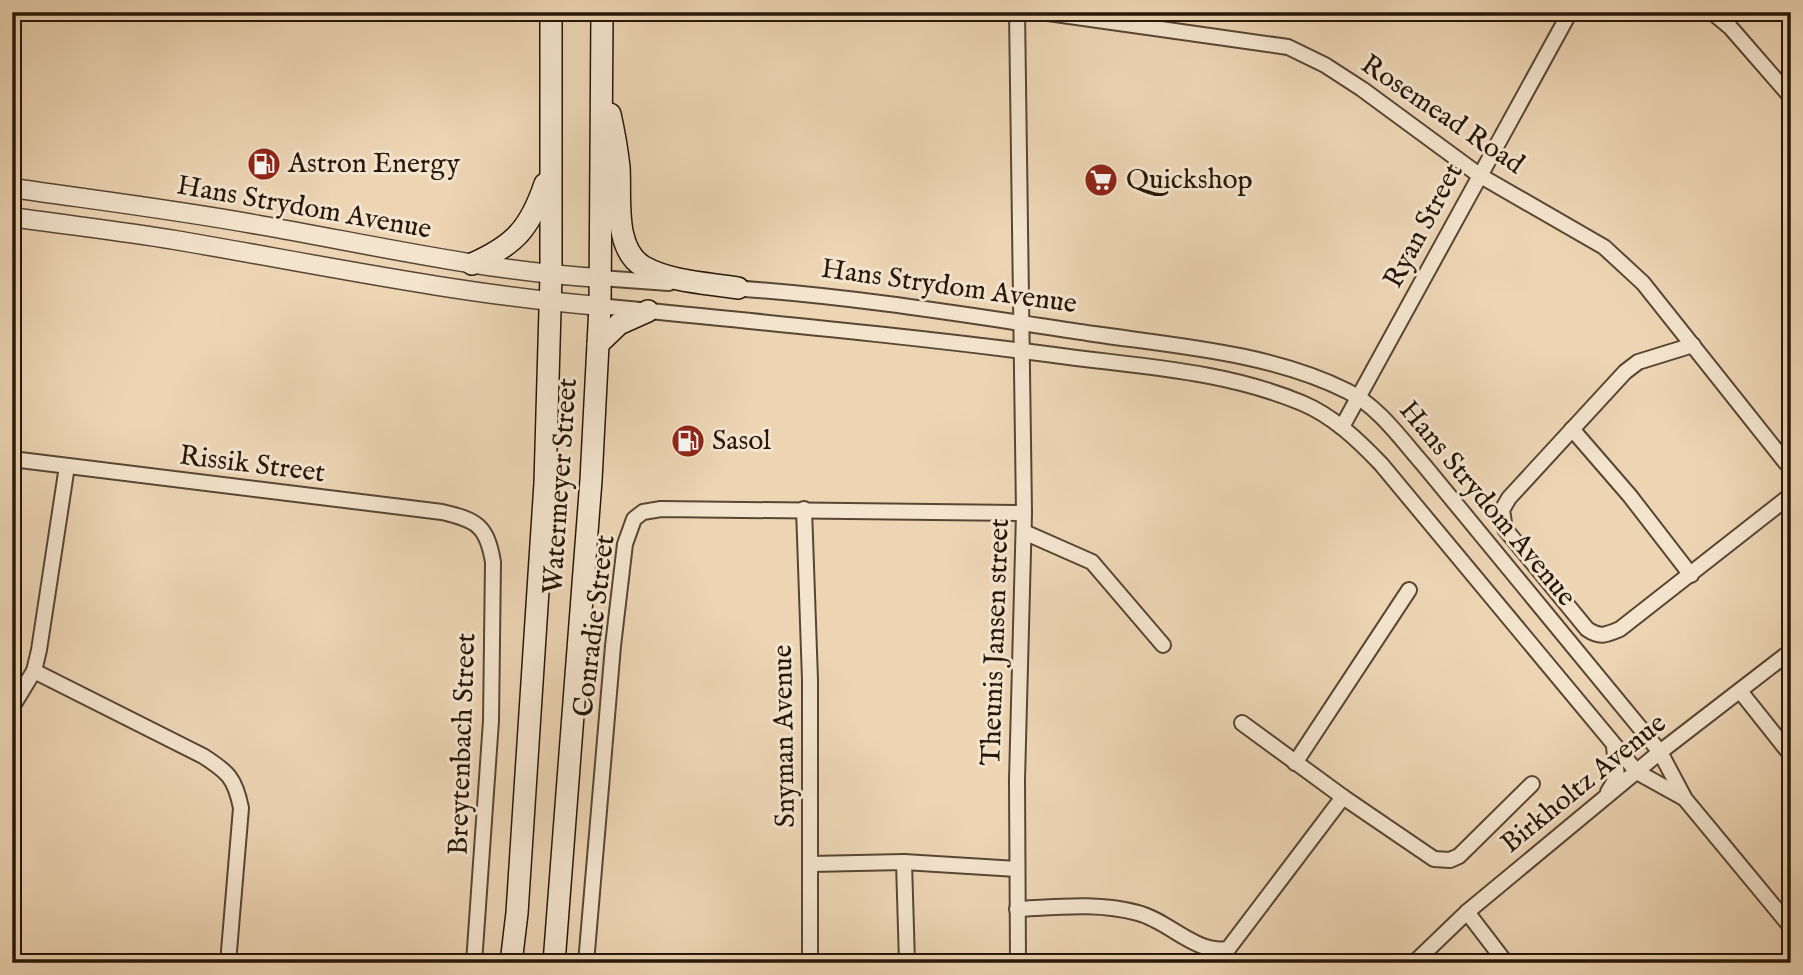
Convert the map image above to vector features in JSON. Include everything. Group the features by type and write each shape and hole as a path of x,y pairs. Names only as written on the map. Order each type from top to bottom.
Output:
{"main road":[{"name":"Watermeyer Street","path":"511,963 517,913 545,483 551,301 551,12"},
{"name":"Watermeyer Street","path":"554,963 591,480 600,306 602,12"},
{"path":"601,74 616,143 622,228 630,254 635,261 656,272 738,288"},
{"path":"472,264 500,252 515,240 537,207 551,167"},
{"path":"598,344 619,324 648,311"}],"street":[{"name":"Theunis Jansen street","path":"1017,12 1024,513 1017,869 1018,963"},
{"name":"Rosemead Road","path":"1041,12 1288,47 1325,65 1479,175 1604,247 1643,283 1791,469"},
{"name":"Ryan Street","path":"1342,427 1570,12"},
{"path":"1712,12 1730,27 1791,97"},
{"name":"Hans Strydom Avenue","path":"12,188 260,225 472,264 551,275 824,295 1020,323 1248,359 1320,379 1360,398 1423,464 1660,752 1685,799 1791,927"},
{"name":"Hans Strydom Avenue","path":"12,218 173,239 340,270 551,301 1023,351 1250,384 1306,405 1342,427 1381,464 1637,772 1685,799"},
{"path":"1693,345 1638,362 1521,483 1502,510 1505,529 1587,629 1596,635 1605,636 1620,629 1791,495"},
{"path":"1572,429 1630,496 1691,575"},
{"name":"Rissik Street","path":"12,459 442,512 471,520 482,529"},
{"path":"12,707 34,671 67,466"},
{"name":"Conradie Street","path":"586,963 613,646 629,530 634,519 642,512 661,509 1024,513"},
{"name":"Snyman Avenue","path":"804,509 811,864 810,963"},
{"name":"Breytenbach Street","path":"474,963 491,721 493,562 489,540 482,529"},
{"path":"1024,533 1092,562 1163,645"},
{"path":"1295,763 1409,590"},
{"name":"Birkholtz Avenue","path":"1414,963 1467,912 1660,752 1791,651"},
{"path":"34,671 203,756 221,768 237,787 241,808 228,963"},
{"path":"1740,691 1791,755"},
{"path":"1242,723 1434,859 1450,860 1459,856 1532,784"},
{"path":"1604,799 1617,777 1614,746"},
{"path":"1017,909 1093,906 1121,909 1162,922 1204,947 1228,949 1343,797"},
{"path":"904,862 907,963"},
{"path":"811,864 904,862 1017,869"},
{"path":"1467,912 1506,963"}],"place":[{"name":"Astron Energy","path":"264,164"},
{"name":"Quickshop","path":"1101,180"},
{"name":"Sasol","path":"688,441"}]}
